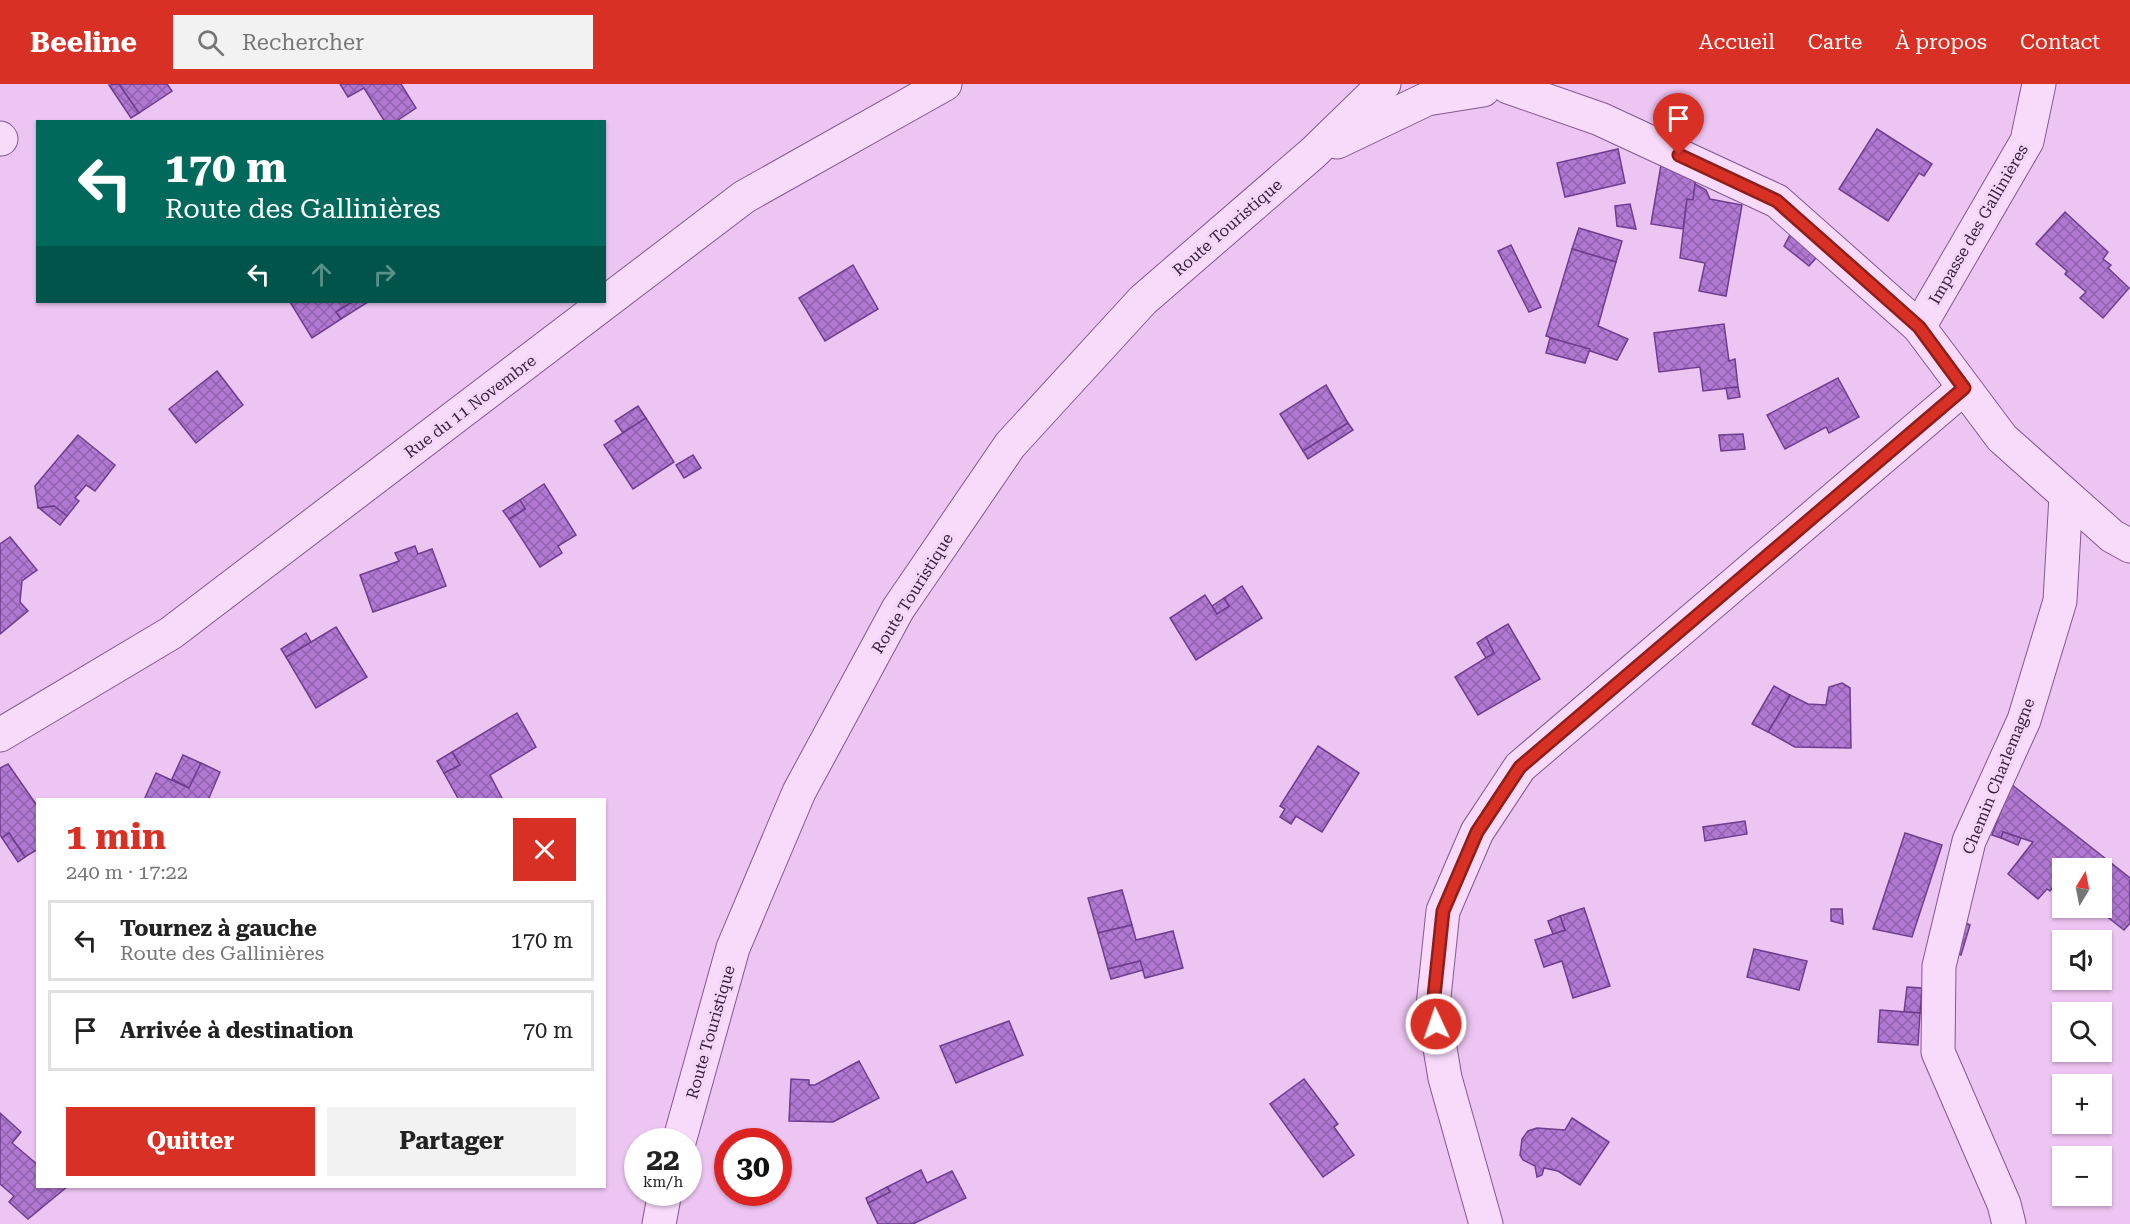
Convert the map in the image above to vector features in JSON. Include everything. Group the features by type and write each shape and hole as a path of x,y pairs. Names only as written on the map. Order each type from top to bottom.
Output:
{"street":[{"name":"Rue du 11 Novembre","path":"606,302 744,197 945,84"},
{"name":"Route Touristique","path":"683,1128 733,948 799,792 898,609 1010,445 1143,300 1313,153 1384,84"},
{"path":"1578,84 1600,119"},
{"name":"Impasse des Gallinières","path":"1919,327 2027,141 2039,84"},
{"name":"Route Touristique","path":"1313,153 1427,99 1492,86"},
{"path":"1492,86 1600,119 1777,201 1919,327 2002,438 2112,536 2130,546"},
{"name":"Rue du 11 Novembre","path":"0,735 171,633 605,303"},
{"path":"1486,1224 1445,1078 1433,1006 1443,911 1477,832 1520,767 1964,388"},
{"name":"Chemin Charlemagne","path":"2009,1224 2004,1204 1938,1052 1939,966 1969,841 2024,720 2060,601 2066,496"},
{"path":"659,1224 662,1206"}],"building":[{"path":"119,84 139,113 131,118 109,85"},
{"path":"119,84 167,84 172,91 139,113"},
{"path":"340,84 401,84 416,108 398,120 384,120 364,88 348,97"},
{"path":"1877,129 1932,164 1924,176 1919,173 1888,221 1839,189"},
{"path":"1618,149 1625,183 1565,197 1557,163"},
{"path":"1661,165 1697,172 1693,200 1687,199 1683,229 1651,224"},
{"path":"1695,184 1706,190 1710,199 1742,205 1726,296 1699,291 1705,263 1680,258 1687,199 1693,200"},
{"path":"1630,204 1636,229 1617,226 1615,206"},
{"path":"2065,212 2108,252 2103,259 2111,265 2108,268 2129,288 2103,318 2080,298 2086,292 2065,274 2067,271 2036,244"},
{"path":"1579,228 1622,241 1616,262 1572,249"},
{"path":"1791,233 1816,258 1809,266 1784,246"},
{"path":"1511,245 1541,307 1529,312 1498,251"},
{"path":"1572,249 1616,262 1598,326 1628,339 1617,360 1546,336"},
{"path":"853,265 878,309 825,341 799,298"},
{"path":"291,303 350,303 336,312 341,319 312,338"},
{"path":"350,303 366,303 341,319 336,312"},
{"path":"1724,324 1729,361 1735,359 1738,387 1703,391 1700,367 1659,372 1654,333"},
{"path":"1550,338 1590,349 1585,363 1546,353"},
{"path":"217,371 243,405 196,443 169,409"},
{"path":"1838,378 1859,417 1829,433 1826,427 1785,449 1767,415"},
{"path":"1326,385 1348,423 1303,451 1280,414"},
{"path":"1738,387 1740,397 1728,399 1726,388"},
{"path":"638,406 646,418 623,433 615,421"},
{"path":"646,418 674,462 633,489 604,445"},
{"path":"1348,423 1353,430 1308,459 1303,451"},
{"path":"1743,434 1745,449 1721,451 1719,435"},
{"path":"78,435 115,465 95,491 86,485 75,498 79,501 67,516 54,506 38,508 35,486"},
{"path":"693,455 701,468 684,478 676,465"},
{"path":"544,484 576,535 558,546 562,553 540,567 509,519 525,509 520,500"},
{"path":"520,500 525,509 509,519 503,511"},
{"path":"54,506 67,516 60,525 39,508"},
{"path":"10,537 37,570 22,581 20,602 28,611 0,634 0,544"},
{"path":"415,546 418,554 432,549 446,586 373,612 360,575 399,561 395,553"},
{"path":"1242,586 1262,618 1196,660 1170,618 1205,595 1217,614 1229,606 1224,598"},
{"path":"1224,598 1229,606 1217,614 1212,606"},
{"path":"1508,624 1540,679 1478,715 1455,677 1494,653 1486,637"},
{"path":"336,627 367,677 316,708 286,657"},
{"path":"306,633 311,642 286,657 281,649"},
{"path":"1486,637 1494,653 1486,658 1477,643"},
{"path":"1842,683 1850,688 1851,748 1795,747 1768,732 1790,695 1808,704 1826,705 1829,687"},
{"path":"1774,686 1790,695 1768,732 1752,724"},
{"path":"517,713 536,747 490,775 502,798 458,798 444,773 460,765 452,752"},
{"path":"1318,746 1359,773 1322,832 1296,816 1291,824 1280,817 1285,809 1280,806"},
{"path":"452,752 460,765 444,773 437,761"},
{"path":"183,755 201,763 189,788 172,779"},
{"path":"201,763 220,772 209,798 145,798 156,773 189,788"},
{"path":"8,764 36,804 36,850 25,857 9,833 2,838 0,835 0,768"},
{"path":"2011,784 2105,858 2052,858 2052,889 2050,891 2047,889 2038,899 2008,874 2033,842 2003,832 2001,838 1992,835"},
{"path":"1745,821 1747,834 1705,841 1703,827"},
{"path":"2003,832 2021,838 2018,845 2001,838"},
{"path":"9,833 25,857 18,862 2,838"},
{"path":"1905,833 1942,845 1912,937 1873,929"},
{"path":"2112,864 2130,878 2130,923 2124,930 2109,918 2112,918"},
{"path":"1122,890 1132,925 1098,933 1088,898"},
{"path":"1584,908 1610,986 1573,998 1562,961 1544,967 1535,940 1565,930 1560,916"},
{"path":"1831,909 1842,909 1843,924 1831,921"},
{"path":"1560,916 1565,930 1553,934 1548,921"},
{"path":"1961,921 1970,925 1961,955 1951,952"},
{"path":"1132,925 1136,940 1173,931 1183,968 1145,978 1140,961 1108,969 1098,933"},
{"path":"1754,949 1807,961 1799,990 1747,977"},
{"path":"1140,961 1143,970 1111,979 1108,969"},
{"path":"1907,987 1922,988 1920,1013 1904,1012"},
{"path":"1880,1010 1920,1013 1918,1045 1878,1042"},
{"path":"1009,1021 1023,1055 956,1083 940,1046"},
{"path":"859,1061 879,1098 833,1122 789,1121 791,1079 809,1080 809,1085 815,1085"},
{"path":"1304,1079 1338,1124 1334,1127 1354,1155 1323,1177 1270,1104"},
{"path":"0,1113 21,1132 12,1143 36,1163 36,1188 66,1188 28,1219 9,1202 14,1196 0,1184"},
{"path":"1572,1118 1609,1142 1580,1185 1558,1171 1544,1168 1542,1175 1537,1177 1535,1166 1523,1160 1520,1155 1522,1139 1528,1131 1537,1128 1565,1130"},
{"path":"921,1170 927,1183 952,1171 966,1198 913,1224 878,1224 868,1203 890,1192 887,1187"},
{"path":"887,1187 890,1192 868,1203 866,1198"}],"route":[{"path":"1436,1024 1433,1006 1443,911 1477,832 1520,767 1964,388 1919,327 1777,201 1679,155"}]}
